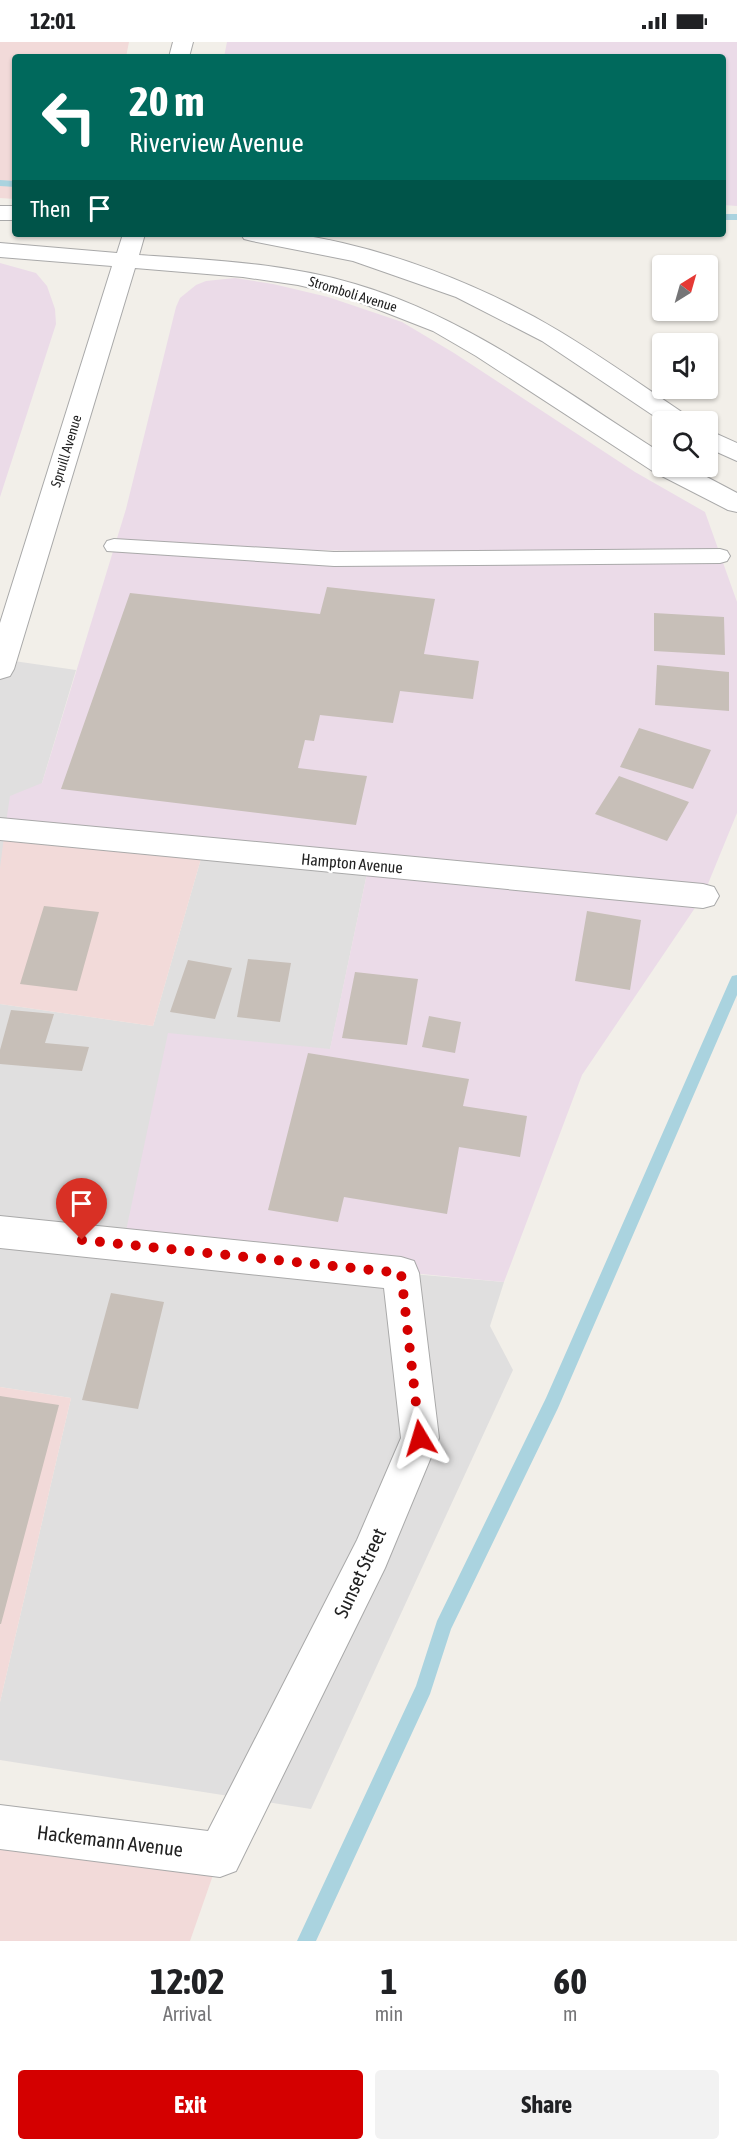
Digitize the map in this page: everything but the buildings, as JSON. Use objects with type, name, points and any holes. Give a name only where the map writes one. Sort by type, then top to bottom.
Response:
[{"type":"street","name":"Spruill Avenue","points":[[0,669],[133,237]]},
{"type":"street","points":[[274,237],[357,253],[422,274],[483,300],[532,325],[663,411]]},
{"type":"street","name":"Stromboli Avenue","points":[[0,249],[125,259],[298,278],[348,290],[395,306],[442,327],[485,351],[652,459]]},
{"type":"street","points":[[718,443],[737,453]]},
{"type":"street","name":"Stromboli Avenue","points":[[685,477],[737,504]]},
{"type":"street","name":"Hampton Avenue","points":[[0,829],[703,896]]},
{"type":"street","name":"Sunset Street","points":[[0,1232],[401,1273],[420,1438],[371,1554],[220,1855]]},
{"type":"street","name":"Hackemann Avenue","points":[[0,1827],[220,1855]]},
{"type":"lane","points":[[114,546],[334,560],[720,556]]},
{"type":"shaded area","points":[[0,42],[129,42],[127,54],[12,54],[12,199],[0,198]]},
{"type":"shaded area","points":[[227,42],[737,42],[737,206],[726,205],[726,54],[225,54]]},
{"type":"shaded area","points":[[0,263],[36,273],[47,286],[55,309],[56,324],[0,497]]},
{"type":"shaded area","points":[[235,278],[328,297],[402,322],[454,353],[635,472],[705,512],[737,602],[737,813],[703,896],[582,1075],[504,1282],[123,1245],[168,1033],[330,1049],[369,864],[5,829],[10,796],[42,783],[126,509],[176,307],[180,298],[196,285],[206,281]],"holes":[[[134,547],[683,556],[334,559]]]},
{"type":"shaded area","points":[[0,659],[76,670],[42,783],[0,868]]},
{"type":"shaded area","points":[[5,829],[204,848],[153,1026],[0,1004],[0,868]]},
{"type":"shaded area","points":[[204,848],[369,864],[330,1050],[401,1273],[504,1282],[490,1326],[513,1370],[311,1809],[0,1760],[0,1702],[71,1398],[0,1387],[0,1004],[153,1026]]},
{"type":"shaded area","points":[[0,1387],[71,1398],[0,1702]]},
{"type":"shaded area","points":[[0,1827],[220,1855],[190,1941],[0,1941]]},
{"type":"waterway","points":[[0,183],[12,184]]},
{"type":"waterway","points":[[726,217],[737,217]]},
{"type":"waterway","points":[[306,1941],[424,1688],[443,1627],[552,1403],[737,980]]},
{"type":"route","points":[[82,1240],[401,1273],[420,1438]]}]
